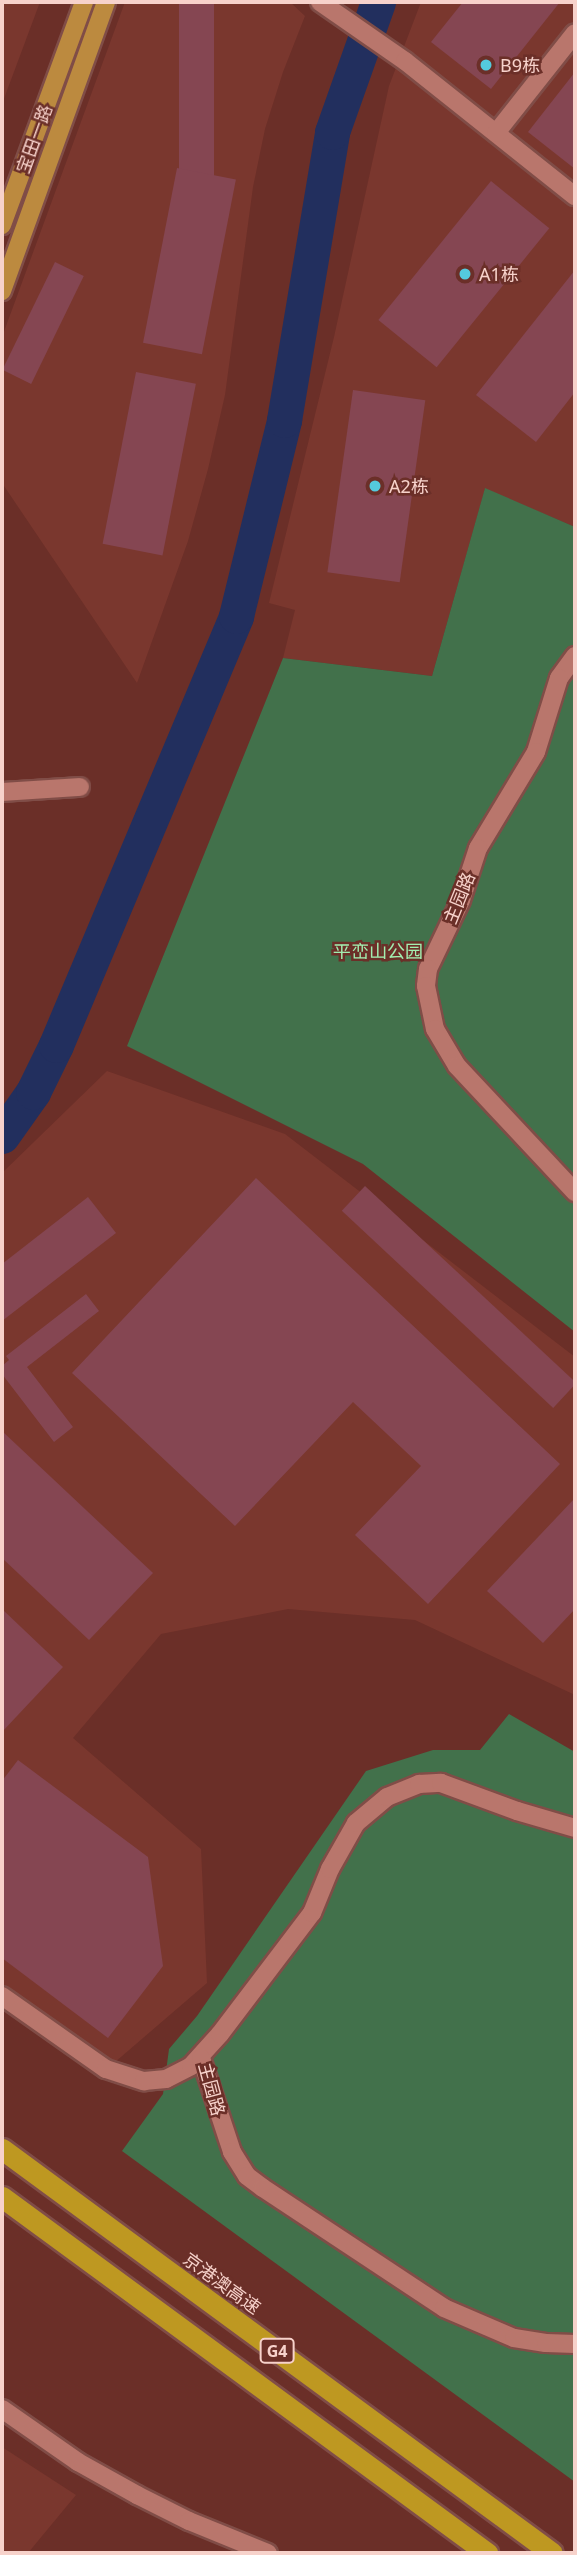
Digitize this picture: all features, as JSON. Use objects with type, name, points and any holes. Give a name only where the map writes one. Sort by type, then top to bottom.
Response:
[{"type":"highway","name":"京港澳高速","points":[[2,2149],[552,2553]]},
{"type":"highway","name":"G4","points":[[2,2197],[487,2553]]},
{"type":"main road","name":"宝田一路","points":[[2,225],[84,2]]},
{"type":"main road","name":"宝田一路","points":[[2,291],[106,2]]},
{"type":"street","points":[[326,7],[405,61],[575,196]]},
{"type":"street","points":[[496,133],[575,33]]},
{"type":"street","name":"主园路","points":[[575,656],[559,678],[536,752],[478,848],[461,900],[428,969],[426,986],[435,1029],[457,1066],[575,1192]]},
{"type":"street","points":[[2,792],[80,787]]},
{"type":"street","name":"主园路","points":[[575,1828],[517,1811],[441,1783],[419,1783],[387,1797],[356,1823],[330,1869],[312,1913],[201,2058],[232,2152],[247,2176],[263,2189],[444,2308],[514,2338],[575,2344]]},
{"type":"street","points":[[2,1996],[94,2062],[132,2079],[166,2079],[201,2058]]},
{"type":"street","points":[[2,2409],[78,2462],[137,2495],[189,2521],[268,2553]]},
{"type":"shaded area","points":[[2,2],[40,2],[2,104]]},
{"type":"shaded area","points":[[125,2],[290,2],[305,16],[265,129],[253,187],[225,395],[208,469],[188,541],[137,683],[2,483],[2,337]]},
{"type":"shaded area","points":[[421,2],[575,2],[575,527],[485,489],[432,676],[283,658],[295,610],[269,603],[334,337],[389,86]]},
{"type":"shaded area","points":[[107,1071],[285,1134],[575,1357],[575,1695],[415,1620],[288,1609],[161,1634],[73,1738],[201,1849],[207,1983],[100,2075],[2,2008],[2,1173]]},
{"type":"shaded area","points":[[2,2447],[76,2495],[28,2553],[2,2553]]},
{"type":"green space","name":"平峦山公园","points":[[485,488],[575,527],[575,1332],[363,1164],[127,1046],[283,658],[432,676]]},
{"type":"green space","points":[[509,1714],[575,1752],[575,2482],[122,2151],[163,2094],[169,2049],[197,2016],[366,1771],[433,1750],[480,1750]]},
{"type":"building","points":[[179,2],[214,2],[214,270],[179,270]]},
{"type":"building","name":"B9栋","points":[[463,2],[560,2],[491,89],[431,42]]},
{"type":"building","points":[[575,72],[575,169],[528,132]]},
{"type":"building","points":[[177,168],[236,179],[202,354],[143,343]]},
{"type":"building","name":"A1栋","points":[[491,181],[549,228],[437,367],[378,320]]},
{"type":"building","points":[[55,262],[84,276],[31,384],[2,370]]},
{"type":"building","points":[[575,270],[575,392],[536,442],[476,395]]},
{"type":"building","points":[[136,372],[196,384],[162,555],[103,544]]},
{"type":"building","name":"A2栋","points":[[353,390],[425,400],[400,582],[327,572]]},
{"type":"building","points":[[256,1178],[560,1464],[428,1604],[355,1535],[421,1466],[353,1402],[235,1526],[72,1373]]},
{"type":"building","points":[[365,1186],[575,1382],[553,1408],[342,1211]]},
{"type":"building","points":[[88,1197],[116,1233],[2,1321],[2,1264]]},
{"type":"building","points":[[86,1294],[99,1311],[27,1367],[73,1427],[54,1442],[2,1374],[2,1366],[9,1360],[6,1356]]},
{"type":"building","points":[[2,1431],[153,1573],[89,1640],[2,1558]]},
{"type":"building","points":[[575,1498],[575,1609],[543,1643],[487,1591]]},
{"type":"building","points":[[2,1609],[63,1667],[2,1732]]},
{"type":"building","points":[[18,1760],[148,1857],[163,1966],[108,2038],[2,1958],[2,1781]]},
{"type":"waterway","points":[[2,1136],[33,1092],[56,1045],[236,616],[284,420],[332,132],[378,2]]},
{"type":"place","name":"B9栋","points":[[486,65]]},
{"type":"place","name":"A1栋","points":[[465,274]]},
{"type":"place","name":"A2栋","points":[[375,486]]}]
